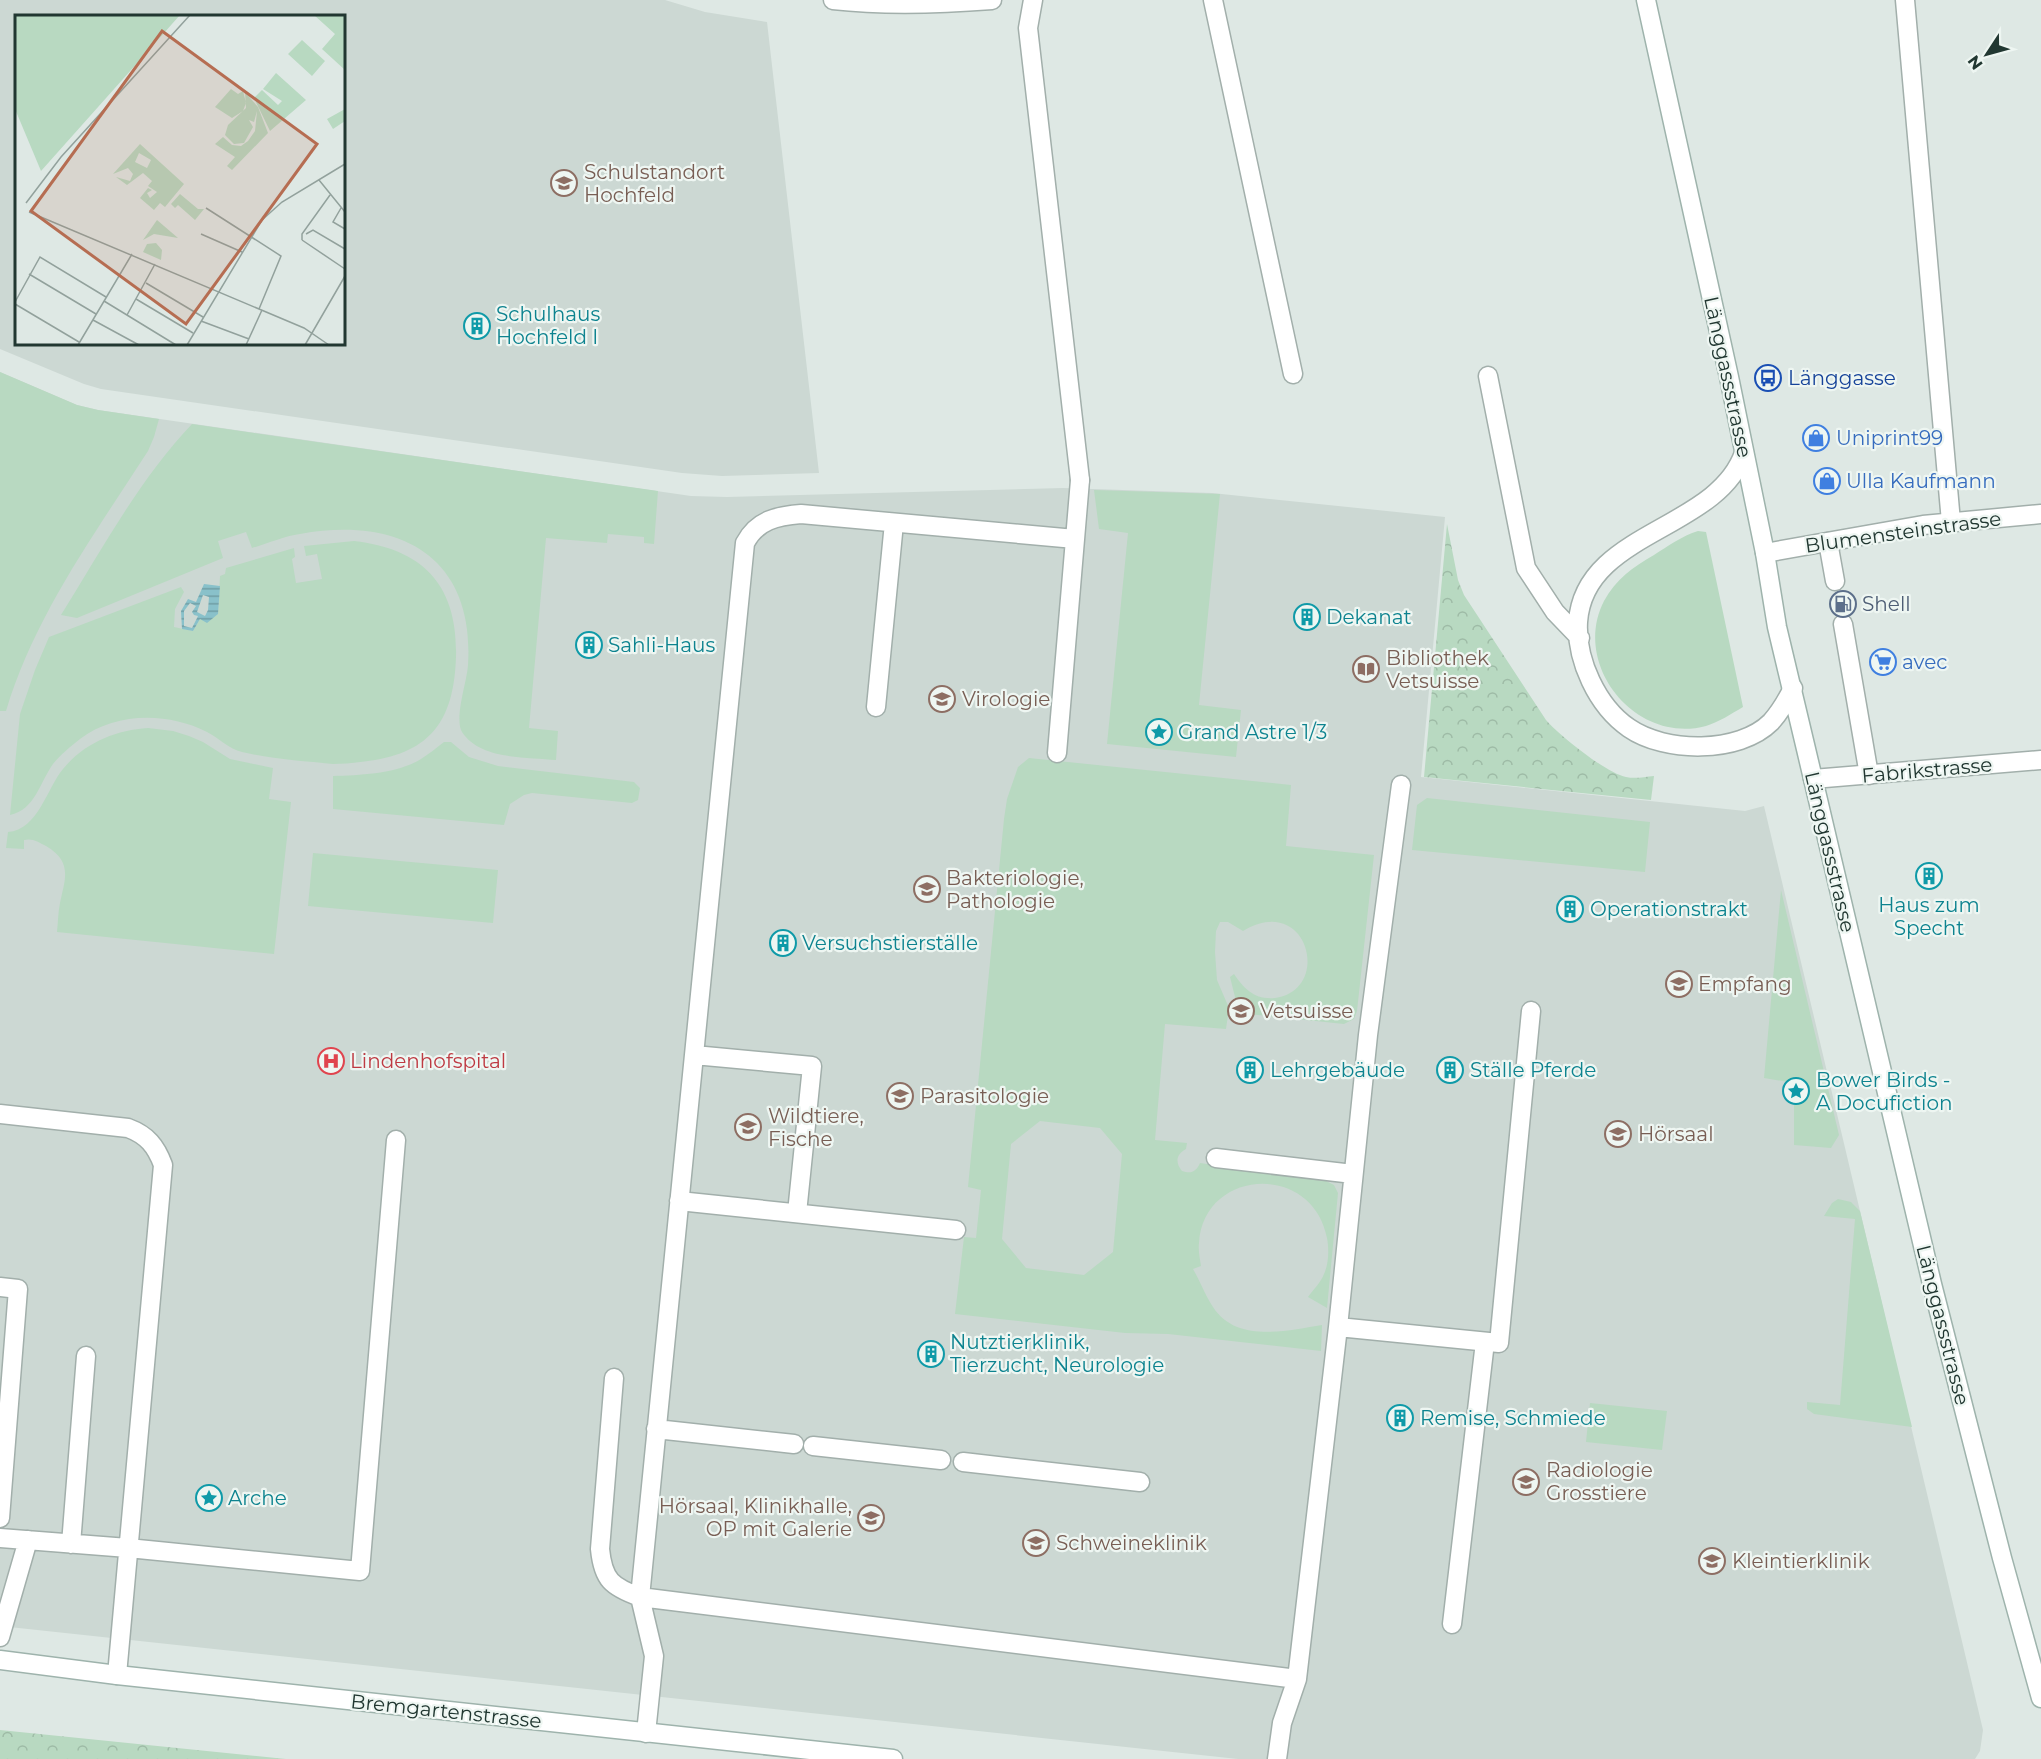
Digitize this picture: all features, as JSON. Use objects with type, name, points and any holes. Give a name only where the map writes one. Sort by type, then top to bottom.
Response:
[{"type":"main road","points":[[833,0],[866,4],[992,0]]},
{"type":"main road","points":[[1033,0],[1028,28],[1080,480],[1057,753]]},
{"type":"main road","points":[[1213,0],[1293,374]]},
{"type":"main road","name":"Länggassstrasse","points":[[1646,0],[1744,453],[1778,627],[1813,779],[1932,1284],[2002,1558],[2041,1698]]},
{"type":"main road","points":[[1905,0],[1951,522]]},
{"type":"main road","points":[[1488,376],[1526,568],[1555,612],[1580,638]]},
{"type":"main road","points":[[1744,453],[1735,473],[1714,494],[1673,522],[1632,545],[1602,569],[1590,585],[1581,603],[1578,623],[1581,655],[1596,691],[1606,706],[1631,729],[1663,741],[1690,746],[1716,747],[1753,735],[1770,723],[1784,706],[1793,688]]},
{"type":"main road","points":[[646,1733],[654,1656],[640,1598],[745,543],[753,530],[760,525],[782,516],[801,514],[1075,539]]},
{"type":"main road","name":"Blumensteinstrasse","points":[[1765,554],[1951,522],[2041,514]]},
{"type":"main road","points":[[876,707],[894,523]]},
{"type":"main road","points":[[1828,542],[1835,581]]},
{"type":"main road","points":[[1843,624],[1869,775]]},
{"type":"main road","name":"Fabrikstrasse","points":[[1813,779],[2041,760]]},
{"type":"main road","points":[[1277,1759],[1282,1723],[1297,1679],[1338,1327],[1368,1035],[1401,786]]},
{"type":"main road","points":[[1338,1327],[1499,1343],[1531,1011]]},
{"type":"main road","points":[[694,1055],[812,1066],[797,1213]]},
{"type":"main road","points":[[0,1114],[128,1128],[139,1132],[151,1141],[163,1165],[117,1675]]},
{"type":"main road","points":[[0,1538],[360,1571],[396,1140]]},
{"type":"main road","points":[[1216,1158],[1353,1174]]},
{"type":"main road","points":[[679,1201],[956,1230]]},
{"type":"main road","points":[[0,1518],[9,1288]]},
{"type":"main road","points":[[1452,1624],[1485,1342]]},
{"type":"main road","points":[[71,1544],[86,1356]]},
{"type":"main road","points":[[614,1378],[600,1549],[605,1574],[618,1589],[640,1598],[1297,1679]]},
{"type":"main road","points":[[656,1429],[794,1444]]},
{"type":"main road","points":[[813,1446],[941,1460]]},
{"type":"main road","points":[[963,1462],[1140,1482]]},
{"type":"main road","points":[[0,1637],[28,1540]]},
{"type":"main road","name":"Bremgartenstrasse","points":[[0,1660],[117,1675],[893,1759]]},
{"type":"shaded area","name":"Schulstandort Hochfeld","points":[[0,0],[665,0],[705,12],[767,22],[819,473],[722,476],[682,473],[101,389],[0,349]]},
{"type":"shaded area","name":"Vetsuisse","points":[[0,372],[77,405],[98,410],[691,496],[1063,488],[1212,493],[1445,517],[1421,777],[1745,811],[1764,806],[1983,1730],[1980,1751],[1975,1759],[1238,1759],[0,1626]]},
{"type":"green space","points":[[0,372],[77,405],[159,419],[148,451],[49,609],[18,676],[6,711],[0,711]]},
{"type":"green space","points":[[192,424],[658,491],[654,544],[644,543],[644,537],[608,534],[607,543],[546,538],[529,728],[558,731],[556,760],[492,752],[480,748],[462,732],[459,718],[468,665],[467,627],[459,596],[444,571],[424,552],[399,539],[369,532],[336,530],[294,535],[252,548],[246,532],[218,541],[223,558],[77,618],[61,615],[138,492]]},
{"type":"green space","points":[[1094,490],[1220,494],[1199,705],[1241,710],[1236,757],[1107,744],[1128,533],[1099,529]]},
{"type":"green space","points":[[1447,524],[1458,580],[1464,595],[1546,720],[1583,753],[1607,769],[1626,777],[1654,776],[1651,800],[1424,777]]},
{"type":"green space","points":[[1698,531],[1706,532],[1743,707],[1706,726],[1680,729],[1656,723],[1634,712],[1616,695],[1603,674],[1596,650],[1596,626],[1604,601],[1626,574],[1675,542]]},
{"type":"green space","points":[[354,541],[379,545],[418,562],[432,575],[443,591],[451,610],[456,657],[451,696],[437,726],[426,738],[413,748],[396,755],[375,760],[333,764],[242,752],[207,732],[176,721],[159,718],[125,720],[94,730],[80,739],[53,764],[31,801],[18,812],[10,815],[20,714],[49,637],[181,587],[184,592],[175,609],[174,627],[193,631],[200,619],[218,614],[220,576],[225,574],[226,568],[294,548],[295,557],[292,559],[296,583],[322,579],[317,554],[306,556],[304,546]]},
{"type":"green space","points":[[148,728],[173,731],[189,736],[230,759],[273,768],[269,799],[291,802],[274,954],[57,932],[65,879],[64,865],[60,858],[46,846],[33,840],[24,840],[24,849],[6,848],[8,832],[27,824],[34,816],[57,777],[71,760],[91,745],[113,735]]},
{"type":"green space","points":[[444,742],[451,742],[469,757],[498,766],[634,782],[640,788],[638,800],[632,803],[532,793],[510,804],[504,825],[333,809],[333,776],[367,774],[401,768],[421,759]]},
{"type":"green space","points":[[1029,758],[1291,785],[1286,846],[1374,855],[1357,1011],[1354,1019],[1344,1024],[1239,1013],[1230,977],[1234,974],[1246,989],[1262,997],[1275,998],[1293,991],[1304,979],[1308,963],[1305,947],[1297,933],[1284,924],[1265,922],[1243,931],[1228,922],[1220,922],[1216,931],[1215,952],[1217,980],[1229,1008],[1226,1029],[1165,1024],[1155,1140],[1187,1143],[1186,1149],[1180,1153],[1178,1159],[1178,1165],[1182,1171],[1193,1171],[1200,1163],[1326,1181],[1334,1185],[1338,1193],[1327,1308],[1308,1297],[1326,1270],[1327,1238],[1317,1213],[1301,1196],[1281,1186],[1259,1184],[1237,1189],[1219,1200],[1205,1218],[1199,1243],[1201,1266],[1193,1269],[1213,1307],[1235,1326],[1263,1332],[1322,1325],[1321,1351],[1168,1334],[1125,1333],[955,1314],[964,1237],[976,1238],[981,1190],[968,1187],[1004,819],[1007,799],[1018,767]],"holes":[[[1040,1121],[1100,1128],[1122,1154],[1113,1252],[1084,1275],[1026,1268],[1002,1239],[1011,1144]]]},
{"type":"green space","points":[[1427,798],[1650,822],[1645,872],[1412,850],[1417,805]]},
{"type":"green space","points":[[313,853],[498,870],[493,923],[308,906]]},
{"type":"green space","points":[[1781,890],[1839,1135],[1831,1148],[1794,1145],[1794,1083],[1764,1078]]},
{"type":"green space","points":[[1838,1199],[1851,1202],[1860,1211],[1912,1427],[1814,1414],[1807,1409],[1807,1402],[1840,1405],[1855,1219],[1824,1216],[1832,1203]]},
{"type":"green space","points":[[1590,1403],[1667,1411],[1662,1450],[1586,1442]]},
{"type":"green space","points":[[0,1730],[286,1759],[0,1759]]},
{"type":"water","points":[[204,584],[220,586],[218,614],[207,623],[200,619],[193,631],[182,629],[181,611],[188,599],[196,602]],"holes":[[[203,595],[209,597],[205,616],[197,612]],[[190,603],[196,606],[192,612],[198,616],[192,628],[184,626],[184,611]]]},
{"type":"place","name":"Schulstandort Hochfeld","points":[[564,183]]},
{"type":"place","name":"Schulhaus Hochfeld I","points":[[477,326]]},
{"type":"place","name":"Länggasse","points":[[1768,378]]},
{"type":"place","name":"Uniprint99","points":[[1816,438]]},
{"type":"place","name":"Ulla Kaufmann","points":[[1827,481]]},
{"type":"place","name":"Shell","points":[[1843,604]]},
{"type":"place","name":"Dekanat","points":[[1307,617]]},
{"type":"place","name":"Sahli-Haus","points":[[589,645]]},
{"type":"place","name":"avec","points":[[1883,662]]},
{"type":"place","name":"Bibliothek Vetsuisse","points":[[1366,669]]},
{"type":"place","name":"Virologie","points":[[942,699]]},
{"type":"place","name":"Grand Astre 1/3","points":[[1159,732]]},
{"type":"place","name":"Haus zum Specht","points":[[1929,876]]},
{"type":"place","name":"Bakteriologie, Pathologie","points":[[927,889]]},
{"type":"place","name":"Operationstrakt","points":[[1570,909]]},
{"type":"place","name":"Versuchstierställe","points":[[783,943]]},
{"type":"place","name":"Empfang","points":[[1679,984]]},
{"type":"place","name":"Vetsuisse","points":[[1241,1011]]},
{"type":"place","name":"Lindenhofspital","points":[[331,1061]]},
{"type":"place","name":"Lehrgebäude","points":[[1250,1070]]},
{"type":"place","name":"Ställe Pferde","points":[[1450,1070]]},
{"type":"place","name":"Bower Birds - A Docufiction","points":[[1796,1091]]},
{"type":"place","name":"Parasitologie","points":[[900,1096]]},
{"type":"place","name":"Wildtiere, Fische","points":[[748,1127]]},
{"type":"place","name":"Hörsaal","points":[[1618,1134]]},
{"type":"place","name":"Nutztierklinik, Tierzucht, Neurologie","points":[[931,1354]]},
{"type":"place","name":"Remise, Schmiede","points":[[1400,1418]]},
{"type":"place","name":"Radiologie Grosstiere","points":[[1526,1482]]},
{"type":"place","name":"Arche","points":[[209,1498]]},
{"type":"place","name":"Hörsaal, Klinikhalle, OP mit Galerie","points":[[871,1518]]},
{"type":"place","name":"Schweineklinik","points":[[1036,1543]]},
{"type":"place","name":"Kleintierklinik","points":[[1712,1561]]}]
